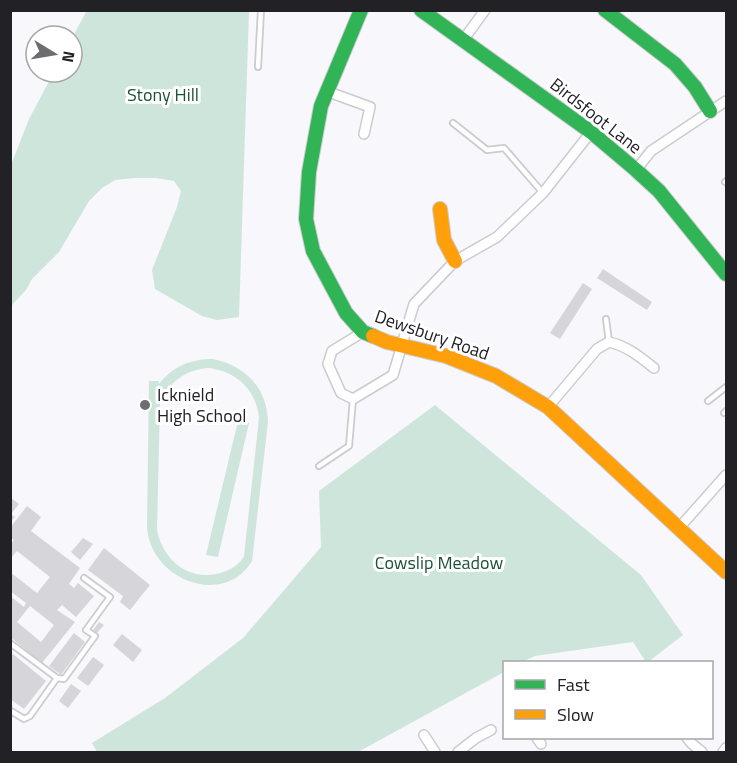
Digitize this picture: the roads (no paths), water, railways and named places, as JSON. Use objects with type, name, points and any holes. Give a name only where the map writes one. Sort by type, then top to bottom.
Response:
[{"type":"street","name":"Dewsbury Road","points":[[361,10],[326,91],[309,172],[306,219],[313,251],[346,312],[363,332],[387,342],[446,356],[496,376],[548,407],[726,572]]},
{"type":"street","name":"Birdsfoot Lane","points":[[421,10],[591,132],[636,170],[659,190],[726,272]]},
{"type":"street","points":[[464,39],[485,10]]},
{"type":"street","points":[[607,11],[675,64],[695,87],[710,111]]},
{"type":"street","points":[[326,91],[370,107],[364,134]]},
{"type":"street","points":[[636,170],[651,151],[726,101]]},
{"type":"street","points":[[363,332],[333,351],[328,364],[341,393],[353,399],[393,375],[414,304],[455,261],[497,237],[543,193],[591,132]]},
{"type":"street","points":[[440,209],[444,240],[455,261]]},
{"type":"street","points":[[548,407],[597,349],[609,342],[636,353],[654,369]]},
{"type":"street","points":[[680,528],[726,475]]},
{"type":"street","points":[[458,753],[476,738],[491,730]]},
{"type":"street","points":[[424,735],[435,753]]},
{"type":"street","points":[[688,739],[702,753]]},
{"type":"street","points":[[723,753],[726,748]]},
{"type":"lane","points":[[258,67],[261,10]]},
{"type":"lane","points":[[453,123],[487,150],[504,147],[543,193]]},
{"type":"lane","points":[[606,319],[609,342]]},
{"type":"lane","points":[[708,401],[726,387]]},
{"type":"lane","points":[[319,466],[349,446],[353,399]]},
{"type":"lane","points":[[10,643],[57,678],[64,679],[95,636],[86,630],[110,597],[84,578]]},
{"type":"lane","points":[[11,711],[24,719],[30,716],[57,678]]},
{"type":"place","name":"Icknield High School","points":[[145,405]]},
{"type":"park label","name":"Stony Hill","points":[[163,95]]},
{"type":"park label","name":"Cowslip Meadow","points":[[439,563]]}]
